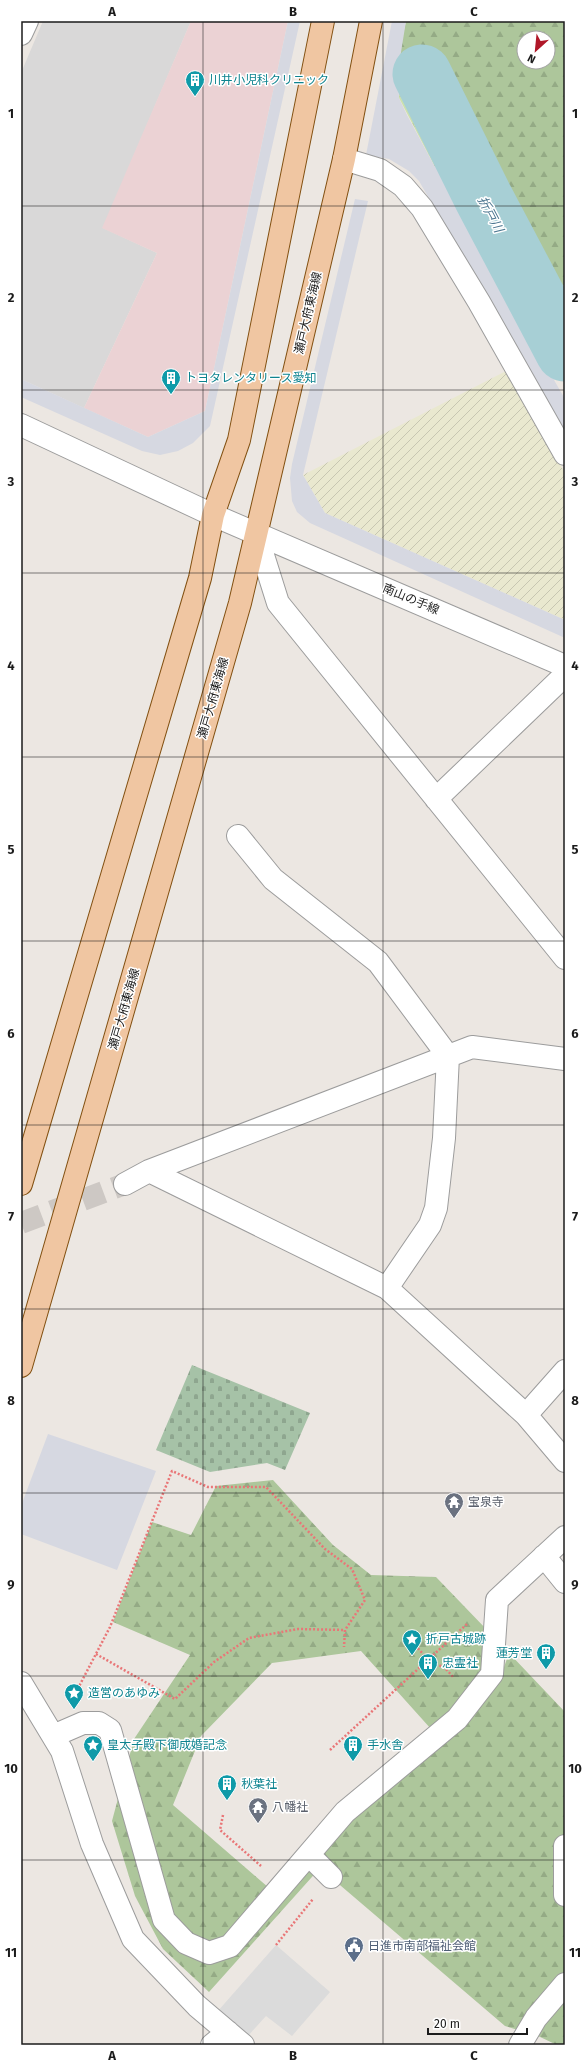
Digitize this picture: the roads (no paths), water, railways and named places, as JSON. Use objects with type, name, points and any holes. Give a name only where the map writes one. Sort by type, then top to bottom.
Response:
[{"type":"main road","points":[[21,1184],[200,578],[213,515],[239,440],[323,21]]},
{"type":"main road","name":"瀬戸大府東海線","points":[[21,1366],[240,603],[344,159],[371,21]]},
{"type":"street","points":[[21,34],[27,21]]},
{"type":"street","points":[[344,159],[380,170],[403,186],[422,208],[479,302],[565,454]]},
{"type":"street","name":"南山の手線","points":[[21,425],[213,515],[565,666]]},
{"type":"street","points":[[256,533],[278,603],[565,958]]},
{"type":"street","points":[[436,799],[565,675]]},
{"type":"street","points":[[238,836],[273,880],[378,962],[448,1056],[444,1138],[436,1208],[430,1225],[387,1288]]},
{"type":"street","points":[[125,1184],[149,1172],[472,1047],[565,1059]]},
{"type":"street","points":[[149,1172],[387,1288],[526,1415],[565,1462]]},
{"type":"street","points":[[526,1415],[565,1371]]},
{"type":"street","points":[[53,1736],[83,1723],[99,1723],[110,1730],[164,1920],[186,1943],[209,1953],[230,1946],[345,1812],[457,1719],[492,1674],[497,1600],[565,1537]]},
{"type":"street","points":[[544,1556],[565,1582]]},
{"type":"street","points":[[21,1683],[62,1751],[92,1844],[133,1939],[228,2041]]},
{"type":"street","points":[[565,1846],[565,1895]]},
{"type":"street","points":[[309,1855],[330,1877]]},
{"type":"street","points":[[520,2045],[536,2018],[565,1984]]},
{"type":"waterway","name":"折戸川","points":[[422,74],[483,197],[565,352]]},
{"type":"tunnel","points":[[21,1223],[125,1184]]},
{"type":"place","name":"川井小児科クリニック","points":[[195,97]]},
{"type":"place","name":"トヨタレンタリース愛知","points":[[171,395]]},
{"type":"place","name":"宝泉寺","points":[[454,1519]]},
{"type":"place","name":"折戸古城跡","points":[[412,1656]]},
{"type":"place","name":"蓮芳堂","points":[[546,1670]]},
{"type":"place","name":"忠霊社","points":[[428,1680]]},
{"type":"place","name":"造営のあゆみ","points":[[74,1710]]},
{"type":"place","name":"皇太子殿下御成婚記念","points":[[93,1762]]},
{"type":"place","name":"手水舎","points":[[353,1762]]},
{"type":"place","name":"秋葉社","points":[[227,1801]]},
{"type":"place","name":"八幡社","points":[[258,1824]]},
{"type":"place","name":"日進市南部福祉会館","points":[[354,1963]]}]
